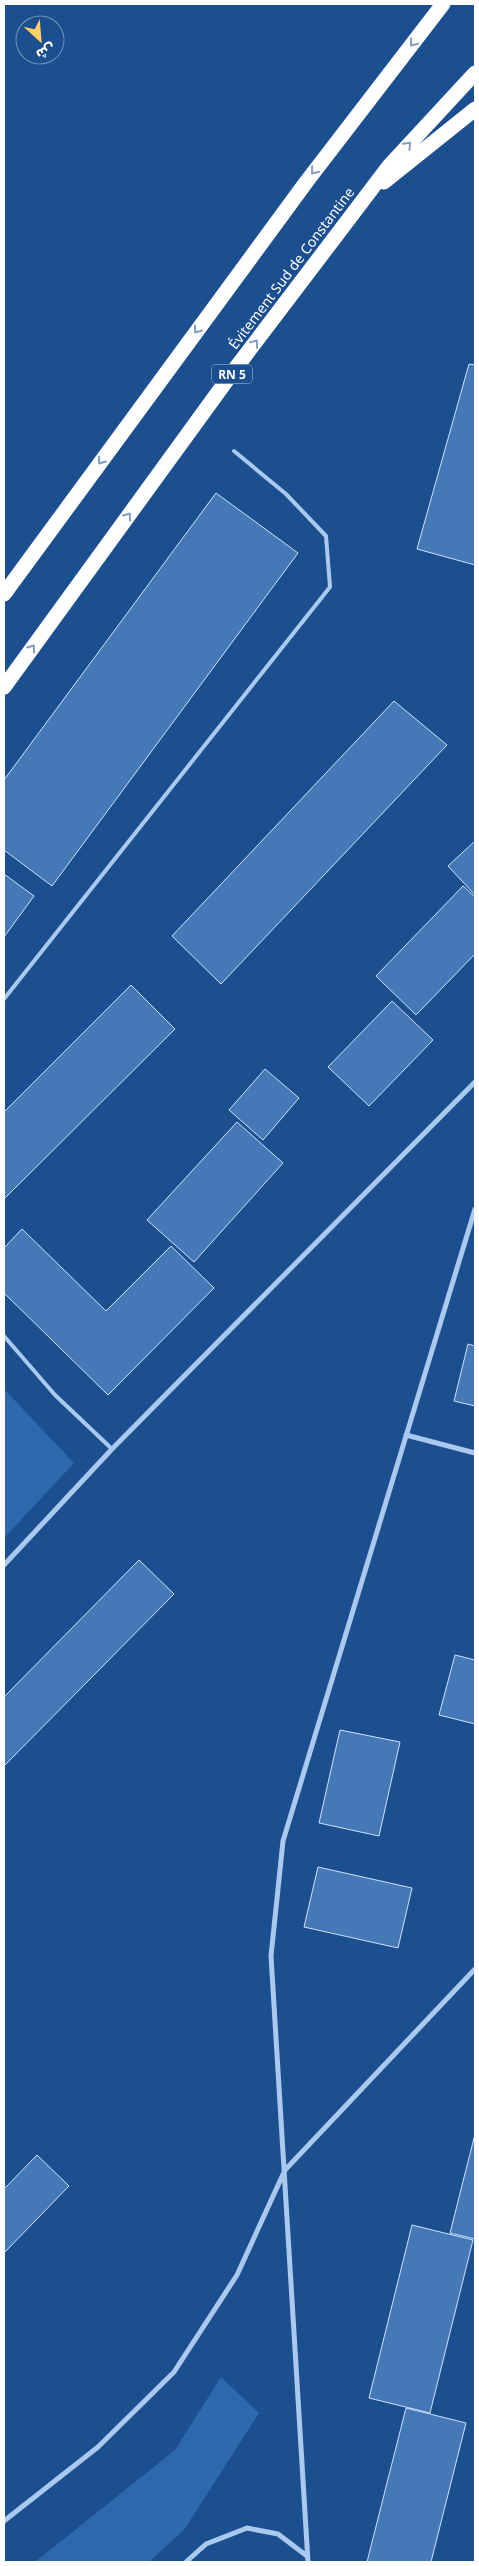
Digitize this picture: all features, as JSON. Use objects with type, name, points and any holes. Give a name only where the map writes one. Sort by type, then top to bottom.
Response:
[{"type":"highway","points":[[4,594],[307,181],[443,4]]},
{"type":"highway","name":"Évitement Sud de Constantine","points":[[4,687],[230,377],[364,199],[390,166],[475,73]]},
{"type":"highway","points":[[364,199],[475,109]]},
{"type":"street","points":[[4,1565],[112,1449],[475,1082]]},
{"type":"street","points":[[307,2559],[271,1956],[284,1840],[475,1209]]},
{"type":"street","points":[[406,1435],[475,1453]]},
{"type":"street","points":[[4,2521],[98,2447],[174,2372],[237,2275],[285,2170],[475,1969]]},
{"type":"street","points":[[186,2562],[206,2544],[247,2528],[278,2534],[307,2559]]},
{"type":"lane","points":[[4,999],[330,587],[326,536],[286,494],[234,451]]},
{"type":"lane","points":[[4,1336],[55,1395],[112,1449]]},
{"type":"shaded area","points":[[4,1389],[74,1463],[4,1538]]},
{"type":"shaded area","points":[[221,2377],[259,2413],[184,2530],[149,2562],[35,2562],[175,2450]]},
{"type":"building","points":[[469,364],[475,365],[475,565],[417,549]]},
{"type":"building","points":[[216,493],[298,553],[52,886],[4,850],[4,780]]},
{"type":"building","points":[[394,701],[447,745],[221,984],[172,936]]},
{"type":"building","points":[[475,841],[475,895],[448,866]]},
{"type":"building","points":[[4,874],[34,896],[4,937]]},
{"type":"building","points":[[463,886],[475,897],[475,954],[416,1015],[376,976]]},
{"type":"building","points":[[131,985],[175,1029],[4,1199],[4,1112]]},
{"type":"building","points":[[392,1001],[433,1040],[369,1106],[328,1067]]},
{"type":"building","points":[[265,1069],[299,1098],[263,1140],[229,1110]]},
{"type":"building","points":[[237,1122],[283,1163],[194,1262],[147,1220]]},
{"type":"building","points":[[22,1229],[106,1311],[171,1246],[214,1288],[108,1395],[4,1293],[4,1248]]},
{"type":"building","points":[[468,1344],[475,1346],[475,1406],[454,1401]]},
{"type":"building","points":[[139,1560],[174,1594],[4,1766],[4,1697]]},
{"type":"building","points":[[455,1655],[475,1660],[475,1724],[439,1715]]},
{"type":"building","points":[[340,1730],[400,1742],[379,1836],[319,1823]]},
{"type":"building","points":[[318,1867],[412,1888],[398,1948],[304,1927]]},
{"type":"building","points":[[475,2134],[475,2239],[450,2233]]},
{"type":"building","points":[[37,2155],[69,2186],[4,2253],[4,2189]]},
{"type":"building","points":[[412,2225],[473,2240],[430,2413],[369,2398]]},
{"type":"building","points":[[406,2408],[466,2423],[431,2562],[367,2562]]}]
